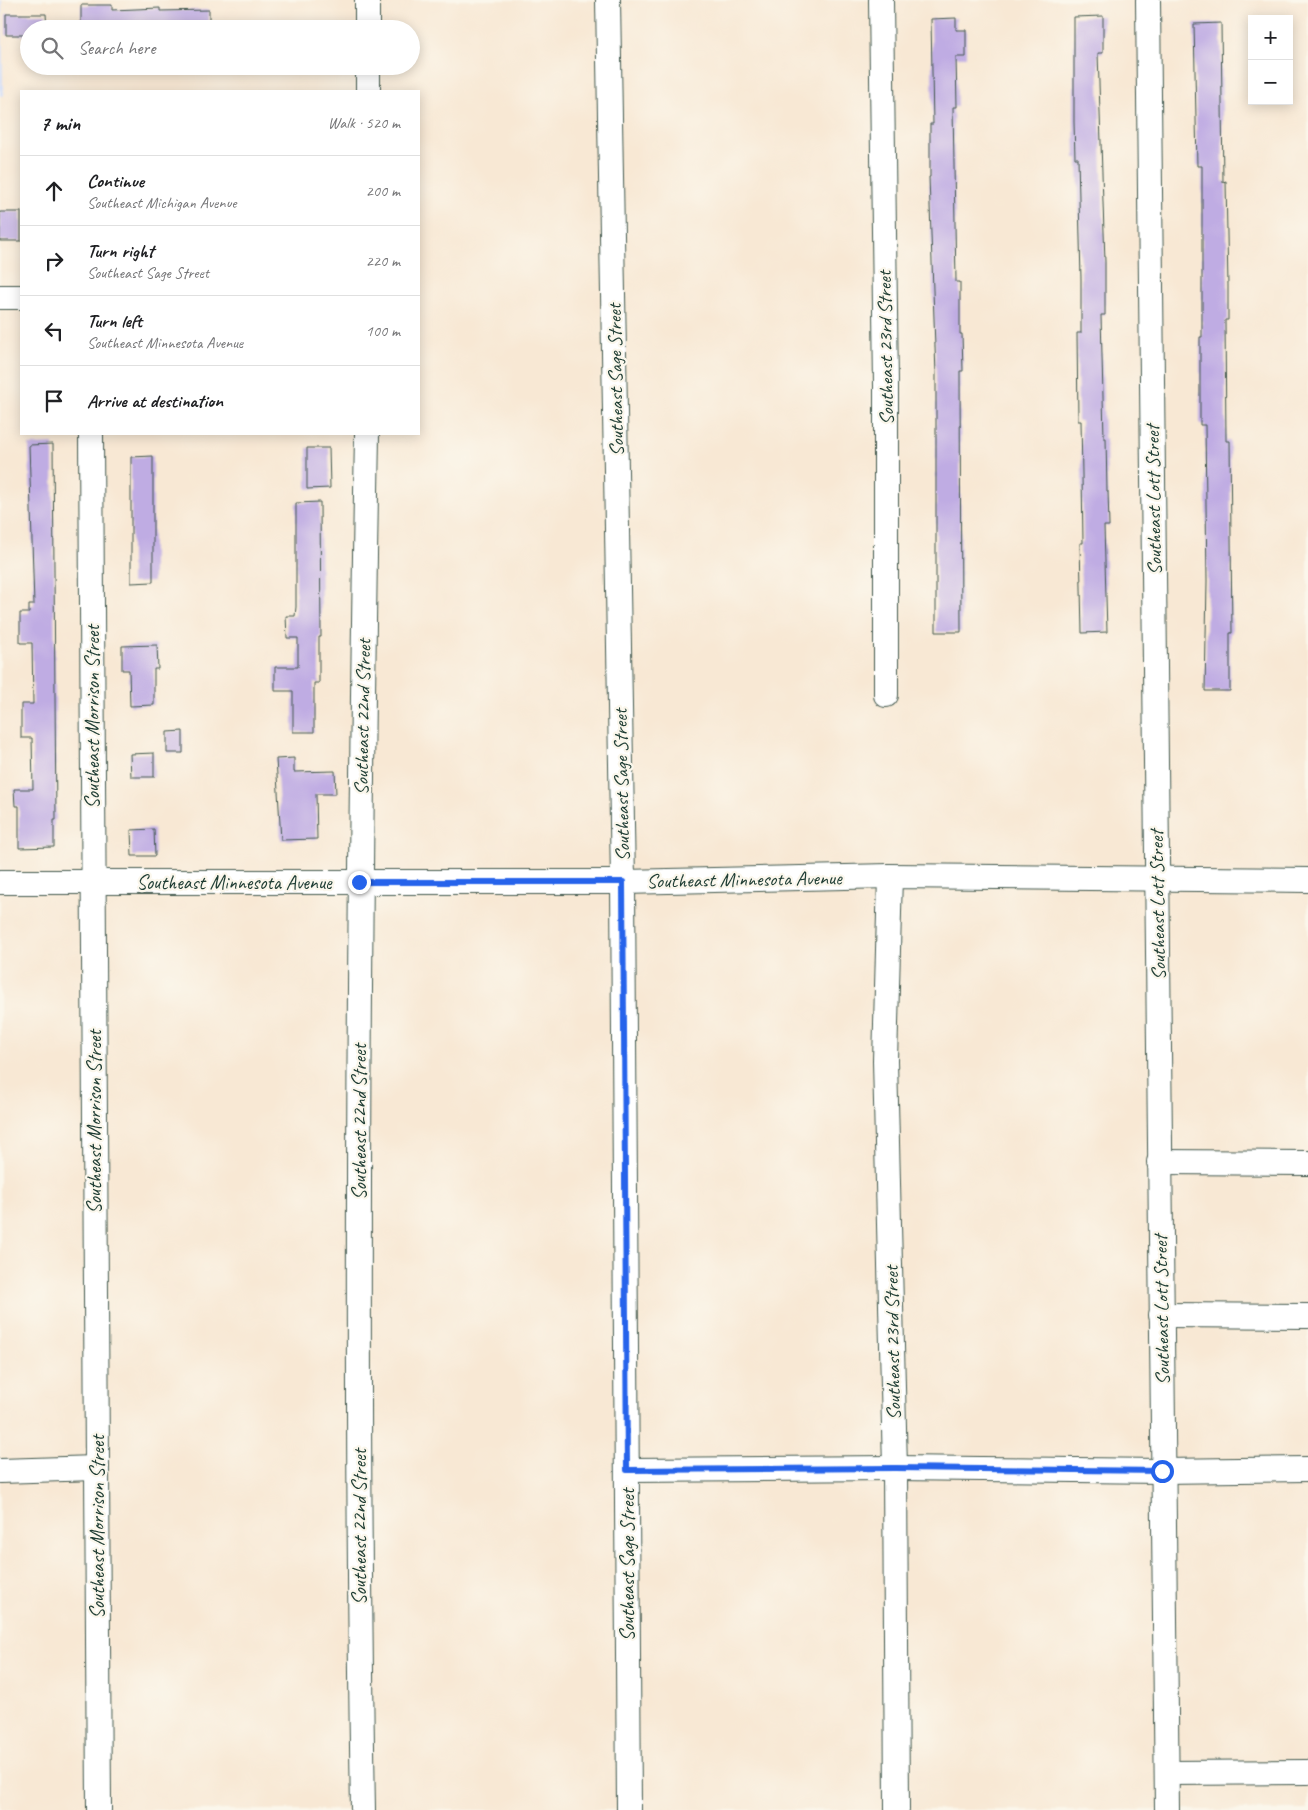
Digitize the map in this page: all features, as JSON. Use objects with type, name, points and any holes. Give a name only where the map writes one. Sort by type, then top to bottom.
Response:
[{"type":"street","points":[[367,0],[367,20]]},
{"type":"street","name":"Southeast Sage Street","points":[[608,0],[623,882],[628,1810]]},
{"type":"street","name":"Southeast 23rd Street","points":[[881,0],[886,386],[886,695]]},
{"type":"street","name":"Southeast Lott Street","points":[[1148,0],[1167,1810]]},
{"type":"street","points":[[368,75],[368,90]]},
{"type":"street","points":[[0,297],[20,297]]},
{"type":"street","name":"Southeast Morrison Street","points":[[91,435],[92,881],[99,1810]]},
{"type":"street","name":"Southeast 22nd Street","points":[[363,1810],[359,1561],[359,882],[367,435]]},
{"type":"street","name":"Southeast Minnesota Avenue","points":[[0,882],[623,882],[890,876],[1308,880]]},
{"type":"street","name":"Southeast 23rd Street","points":[[890,876],[885,1061],[895,1468],[897,1810]]},
{"type":"street","points":[[1159,1162],[1308,1163]]},
{"type":"street","points":[[1161,1315],[1308,1316]]},
{"type":"street","points":[[0,1471],[96,1468]]},
{"type":"street","points":[[627,1470],[895,1468],[1162,1471],[1308,1469]]},
{"type":"street","points":[[1167,1773],[1308,1772]]},
{"type":"shaded area","points":[[0,0],[2,0],[3,96],[0,96]]},
{"type":"building","points":[[81,5],[112,5],[112,10],[160,8],[160,11],[209,10],[209,20],[81,20]]},
{"type":"building","points":[[6,14],[46,14],[46,20],[20,20],[20,35],[6,35]]},
{"type":"building","points":[[1103,16],[1103,53],[1098,53],[1105,262],[1105,315],[1101,315],[1104,438],[1106,438],[1109,526],[1104,526],[1107,632],[1082,633],[1080,543],[1083,543],[1082,474],[1081,421],[1078,421],[1077,333],[1081,333],[1081,279],[1078,158],[1075,158],[1074,122],[1074,17]]},
{"type":"building","points":[[956,18],[956,30],[966,30],[966,57],[956,57],[957,107],[953,107],[956,282],[960,282],[960,334],[962,334],[963,371],[960,371],[961,632],[936,632],[936,375],[929,177],[930,124],[933,124],[931,19]]},
{"type":"building","points":[[1221,23],[1223,182],[1226,181],[1228,286],[1228,320],[1225,320],[1226,441],[1230,441],[1232,633],[1230,633],[1230,691],[1205,691],[1207,581],[1205,425],[1200,425],[1202,166],[1197,166],[1194,24]]},
{"type":"building","points":[[0,212],[20,212],[20,241],[0,241]]},
{"type":"building","points":[[53,444],[56,820],[54,820],[54,847],[19,848],[19,806],[15,806],[14,789],[33,789],[32,738],[21,738],[21,704],[33,704],[32,643],[20,643],[20,613],[29,613],[29,605],[34,605],[29,445]]},
{"type":"building","points":[[307,448],[329,448],[330,488],[307,489]]},
{"type":"building","points":[[153,456],[153,582],[131,583],[131,457]]},
{"type":"building","points":[[320,502],[321,637],[319,637],[319,683],[314,683],[314,732],[293,732],[293,691],[275,691],[275,667],[298,667],[298,638],[287,638],[286,616],[295,616],[296,607],[296,503]]},
{"type":"building","points":[[157,645],[158,669],[154,669],[154,705],[130,706],[129,670],[122,670],[122,646]]},
{"type":"building","points":[[183,731],[183,753],[167,753],[167,732]]},
{"type":"building","points":[[154,753],[154,777],[131,777],[130,754]]},
{"type":"building","points":[[294,758],[294,772],[335,771],[336,794],[316,794],[317,839],[281,840],[276,759]]},
{"type":"building","points":[[154,829],[155,856],[132,856],[131,830]]},
{"type":"route","points":[[359,882],[623,882],[627,1470],[895,1468],[1162,1471]]}]
